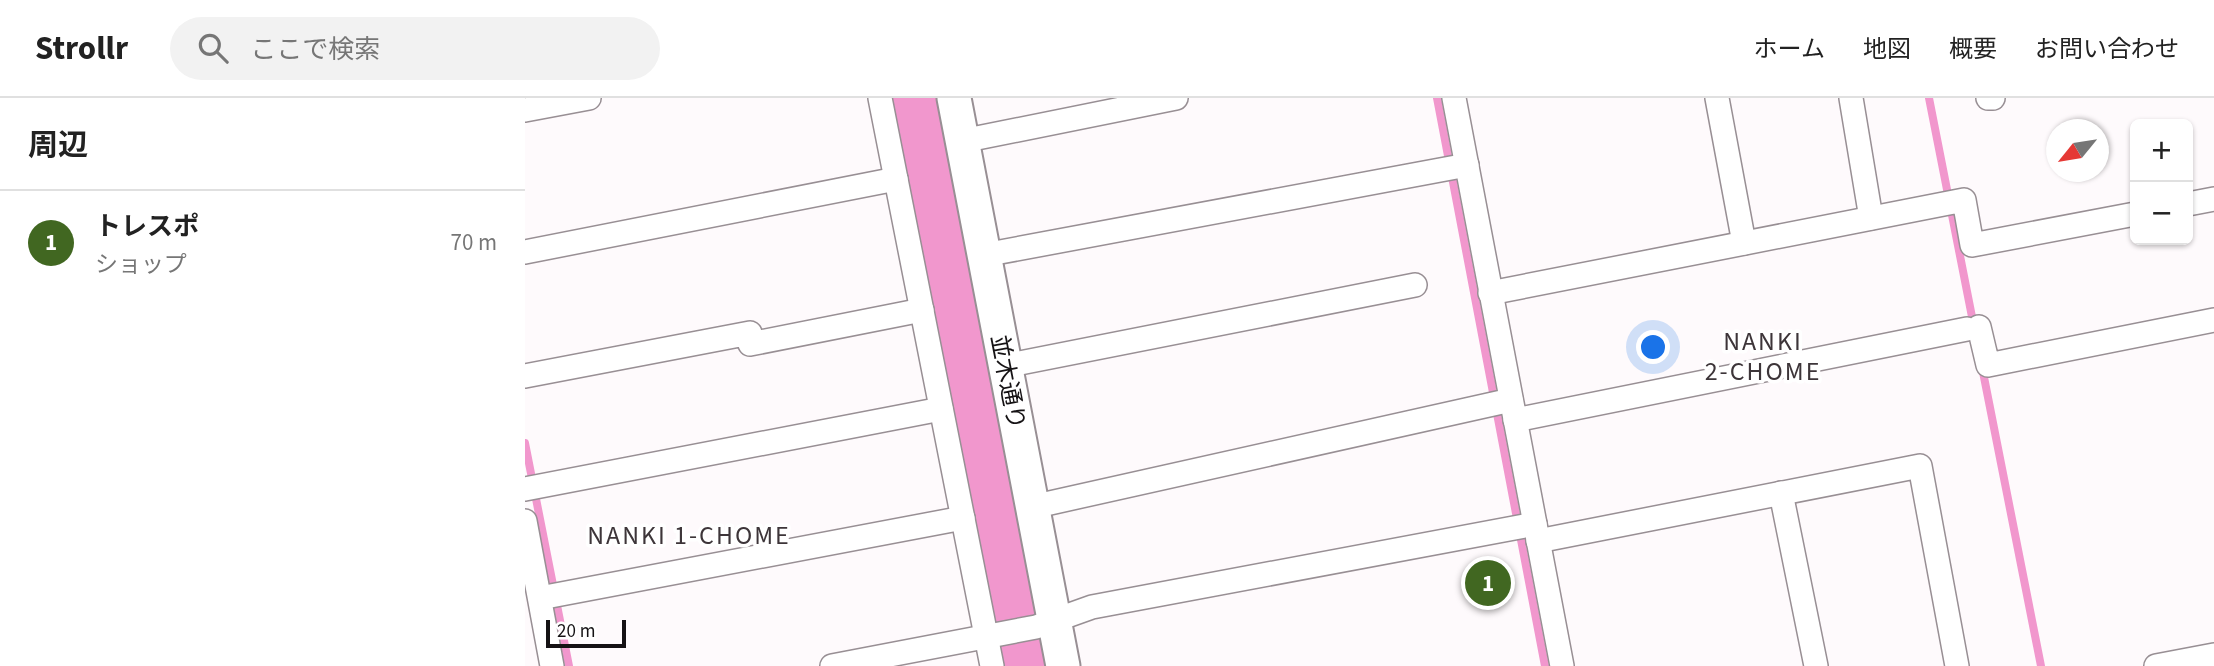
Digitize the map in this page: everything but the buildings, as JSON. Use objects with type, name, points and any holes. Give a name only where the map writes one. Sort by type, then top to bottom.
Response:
[{"type":"street","points":[[525,110],[589,98]]},
{"type":"street","points":[[880,98],[963,518],[991,636],[992,666]]},
{"type":"street","name":"並木通り","points":[[954,98],[1032,507],[1045,624],[1063,666]]},
{"type":"street","points":[[962,141],[1176,98]]},
{"type":"street","points":[[1454,98],[1456,167],[1490,293],[1504,406],[1527,530],[1562,666]]},
{"type":"street","points":[[1717,98],[1744,243]]},
{"type":"street","points":[[1851,98],[1871,218]]},
{"type":"street","points":[[983,255],[1456,167]]},
{"type":"street","points":[[525,251],[896,179]]},
{"type":"street","points":[[2193,203],[2214,199]]},
{"type":"street","points":[[1490,293],[1964,200],[1972,245],[2130,215]]},
{"type":"street","points":[[1005,366],[1415,285]]},
{"type":"street","points":[[525,376],[750,333],[750,344],[922,310]]},
{"type":"street","points":[[1032,507],[1504,406],[1973,328],[1988,365],[2214,320]]},
{"type":"street","points":[[531,488],[941,410]]},
{"type":"street","points":[[832,666],[1045,624],[1092,607],[1527,530],[1781,493],[1920,466],[1957,666]]},
{"type":"street","points":[[1781,493],[1816,666]]},
{"type":"street","points":[[550,596],[963,518]]},
{"type":"street","points":[[525,521],[528,553],[550,596],[552,666]]},
{"type":"street","points":[[2156,666],[2214,655]]},
{"type":"waterway","points":[[913,98],[1022,666]]},
{"type":"waterway","points":[[1437,98],[1545,666]]},
{"type":"waterway","points":[[1929,98],[1974,327]]},
{"type":"waterway","points":[[1982,367],[2041,666]]},
{"type":"waterway","points":[[525,443],[569,666]]},
{"type":"place","name":"トレスポ","points":[[1488,583]]},
{"type":"district","name":"NANKI 2-CHOME","points":[[1763,356]]},
{"type":"district","name":"NANKI 1-CHOME","points":[[689,535]]}]
